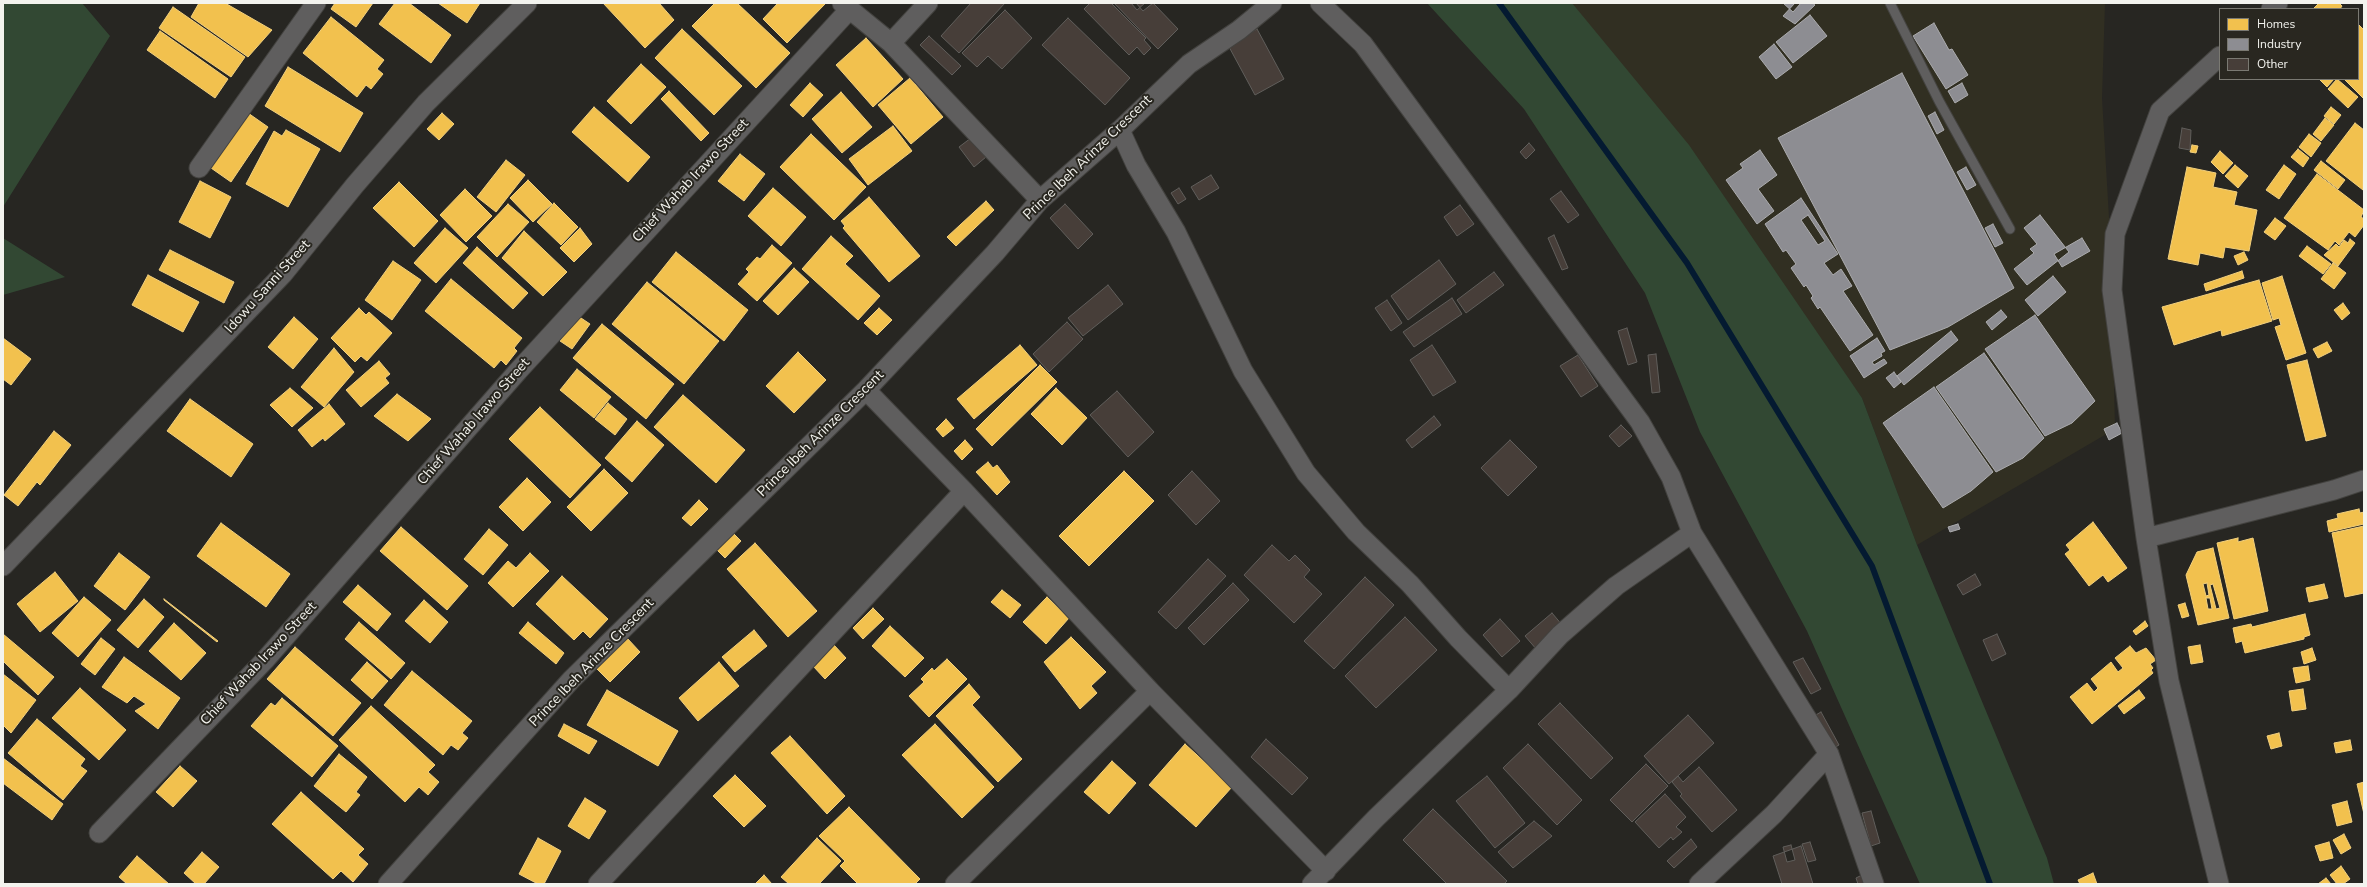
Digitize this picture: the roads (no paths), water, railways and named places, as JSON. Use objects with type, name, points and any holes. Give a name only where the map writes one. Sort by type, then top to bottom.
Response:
[{"type":"street","points":[[199,168],[316,3]]},
{"type":"street","name":"Idowu Sanni Street","points":[[5,560],[283,274],[355,185],[426,103],[527,3]]},
{"type":"street","points":[[891,43],[928,3]]},
{"type":"street","name":"Prince Ibeh Arinze Crescent","points":[[388,884],[571,680],[866,390],[995,253],[1040,200],[1120,130],[1189,64],[1239,30],[1272,3]]},
{"type":"street","points":[[1320,3],[1363,44],[1640,422],[1671,477],[1692,534],[1829,754],[1874,884]]},
{"type":"street","points":[[845,7],[891,43],[1040,200]]},
{"type":"street","name":"Chief Wahab Irawo Street","points":[[99,833],[265,660],[518,371],[845,7]]},
{"type":"street","points":[[2219,57],[2160,111],[2115,234],[2112,290],[2146,538],[2169,681],[2219,884]]},
{"type":"street","points":[[1120,130],[1136,165],[1176,232],[1243,371],[1306,473],[1356,532],[1410,584],[1458,638],[1509,690]]},
{"type":"street","points":[[866,390],[964,491],[1150,691],[1326,871]]},
{"type":"street","points":[[2146,538],[2334,490],[2364,480]]},
{"type":"street","points":[[598,884],[964,491]]},
{"type":"street","points":[[1312,884],[1376,818],[1509,690],[1560,635],[1616,586],[1692,534]]},
{"type":"street","points":[[954,884],[1150,691]]},
{"type":"street","points":[[1699,884],[1774,814],[1829,754]]},
{"type":"lane","points":[[1890,3],[1939,101],[2010,229]]},
{"type":"waterway","points":[[1499,3],[1687,263],[1872,566],[1990,884]]}]
